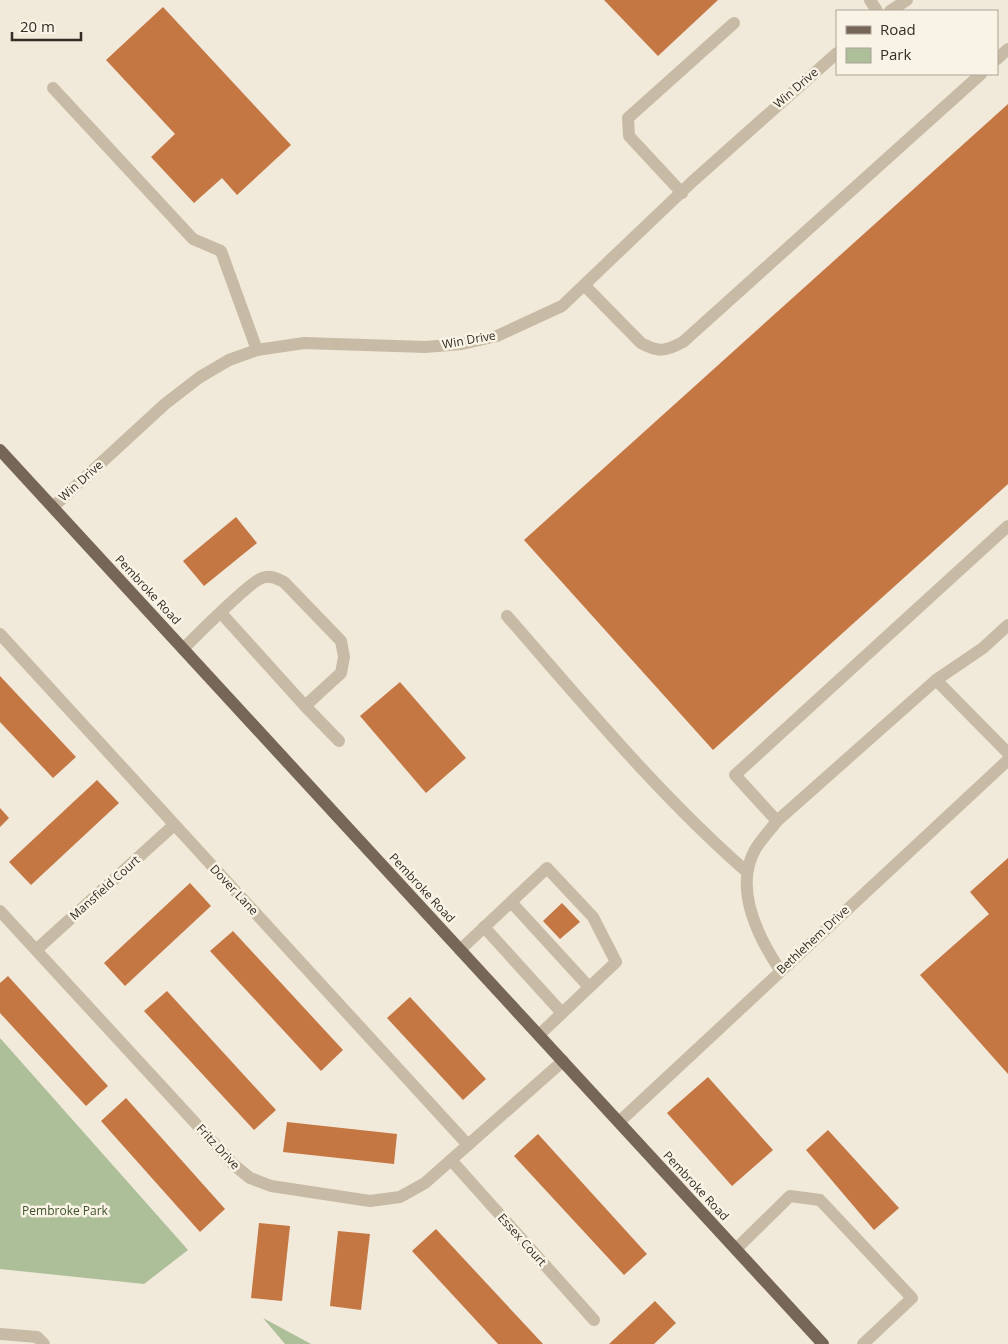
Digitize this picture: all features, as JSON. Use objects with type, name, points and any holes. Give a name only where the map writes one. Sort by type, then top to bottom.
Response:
[{"type":"main road","name":"Pembroke Road","points":[[0,450],[823,1344]]},
{"type":"street","points":[[892,10],[907,0]]},
{"type":"street","points":[[682,193],[629,136],[628,118],[734,23]]},
{"type":"street","points":[[998,58],[1008,49]]},
{"type":"street","name":"Win Drive","points":[[53,507],[165,404],[200,377],[230,360],[257,350],[304,343],[425,346],[462,344],[497,336],[562,306],[790,93],[836,54]]},
{"type":"street","points":[[585,286],[641,343],[653,349],[669,350],[683,342],[980,75]]},
{"type":"street","points":[[53,88],[193,239],[221,251],[257,350]]},
{"type":"street","points":[[777,821],[735,775],[1008,526]]},
{"type":"street","points":[[183,649],[260,578],[272,577],[284,582],[340,641],[344,657],[341,673],[305,706]]},
{"type":"street","points":[[221,614],[339,742]]},
{"type":"street","points":[[507,616],[699,828],[747,872]]},
{"type":"street","points":[[780,970],[768,952],[752,916],[747,872],[756,849],[777,821],[936,680],[983,648],[1008,625]]},
{"type":"street","name":"Dover Lane","points":[[0,634],[468,1145]]},
{"type":"street","points":[[936,680],[1008,753]]},
{"type":"street","name":"Bethlehem Drive","points":[[619,1122],[780,970],[1008,760]]},
{"type":"street","name":"Mansfield Court","points":[[36,950],[174,825]]},
{"type":"street","points":[[460,950],[547,868],[593,917],[616,962],[539,1035]]},
{"type":"street","points":[[511,902],[589,987]]},
{"type":"street","name":"Fritz Drive","points":[[0,911],[234,1165],[250,1178],[279,1188],[370,1201],[387,1200],[413,1191],[563,1061]]},
{"type":"street","points":[[484,927],[562,1013]]},
{"type":"street","name":"Essex Court","points":[[450,1160],[594,1320]]},
{"type":"street","points":[[736,1249],[790,1196],[820,1200],[912,1298],[863,1344]]},
{"type":"street","points":[[0,1334],[37,1338],[44,1344]]},
{"type":"green space","name":"Pembroke Park","points":[[0,1038],[188,1250],[144,1284],[0,1269]]},
{"type":"green space","points":[[263,1318],[311,1344],[285,1344]]},
{"type":"building","points":[[604,0],[718,0],[658,56]]},
{"type":"building","points":[[163,7],[291,145],[237,195],[222,178],[194,203],[151,157],[175,134],[106,60]]},
{"type":"building","points":[[1008,104],[1008,484],[713,750],[524,540]]},
{"type":"building","points":[[236,517],[257,543],[204,586],[183,561]]},
{"type":"building","points":[[0,676],[76,757],[53,778],[0,722]]},
{"type":"building","points":[[400,682],[466,758],[426,793],[360,716]]},
{"type":"building","points":[[97,780],[119,803],[31,885],[9,862]]},
{"type":"building","points":[[0,808],[9,818],[0,827]]},
{"type":"building","points":[[1008,858],[1008,1074],[920,975],[989,914],[970,892]]},
{"type":"building","points":[[190,883],[211,906],[125,986],[104,963]]},
{"type":"building","points":[[562,903],[580,922],[560,939],[543,921]]},
{"type":"building","points":[[233,931],[343,1050],[321,1071],[210,951]]},
{"type":"building","points":[[8,976],[108,1086],[86,1106],[0,1013],[0,983]]},
{"type":"building","points":[[167,991],[276,1110],[254,1130],[144,1011]]},
{"type":"building","points":[[410,997],[486,1079],[463,1100],[387,1018]]},
{"type":"building","points":[[708,1077],[773,1150],[732,1186],[667,1113]]},
{"type":"building","points":[[126,1098],[225,1209],[200,1232],[101,1121]]},
{"type":"building","points":[[287,1122],[397,1134],[394,1164],[283,1152]]},
{"type":"building","points":[[828,1130],[899,1208],[874,1230],[806,1150]]},
{"type":"building","points":[[538,1134],[647,1254],[624,1275],[514,1156]]},
{"type":"building","points":[[259,1223],[290,1226],[282,1301],[251,1298]]},
{"type":"building","points":[[436,1229],[543,1344],[498,1344],[412,1251]]},
{"type":"building","points":[[338,1231],[370,1234],[361,1310],[330,1306]]},
{"type":"building","points":[[655,1301],[676,1323],[654,1344],[609,1344]]}]
